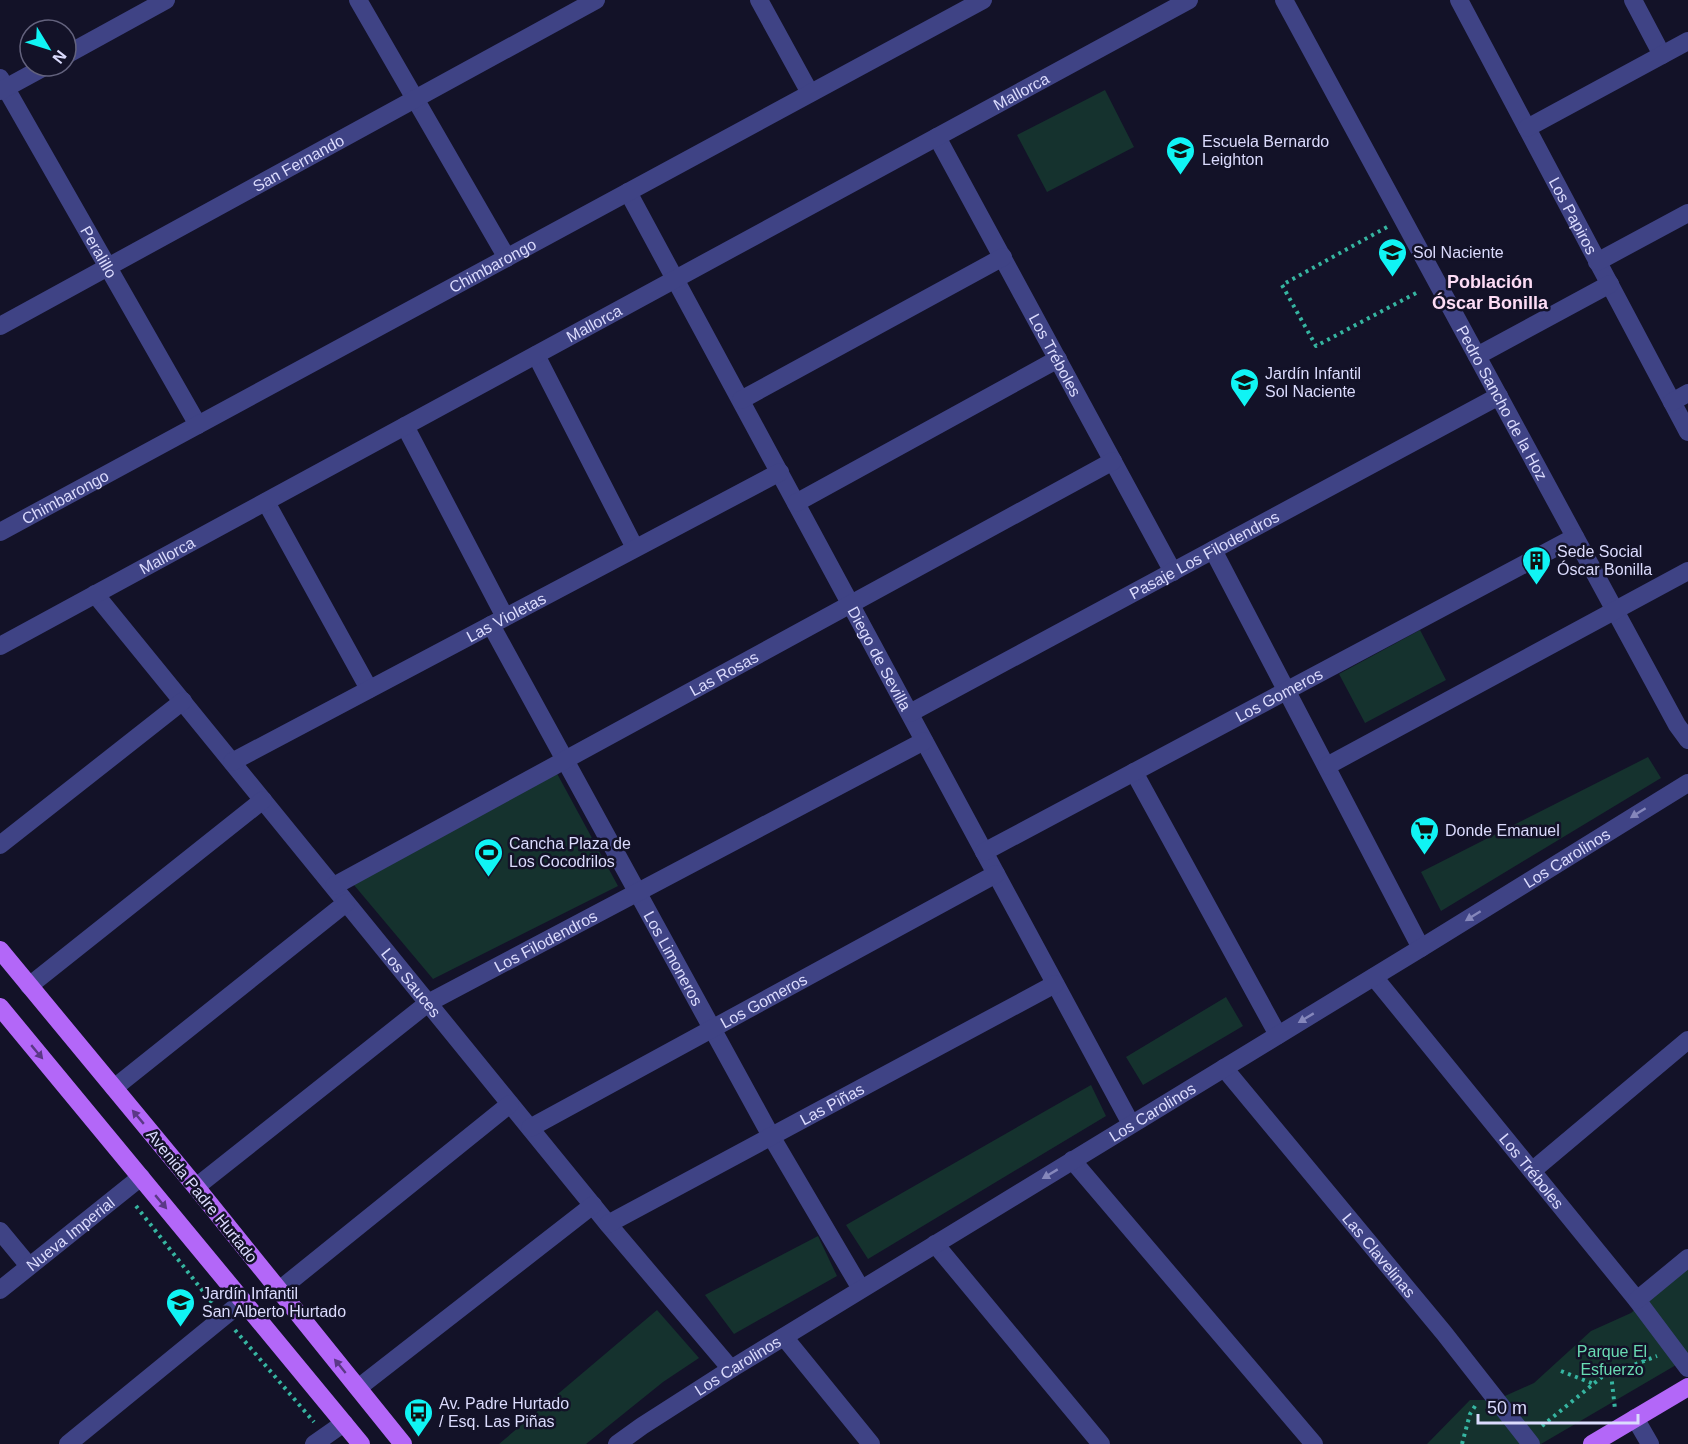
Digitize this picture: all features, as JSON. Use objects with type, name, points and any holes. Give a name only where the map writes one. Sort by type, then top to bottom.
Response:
[{"type":"main road","name":"Avenida Padre Hurtado","points":[[0,950],[196,1187],[403,1444]]},
{"type":"main road","points":[[0,1007],[361,1444]]},
{"type":"main road","points":[[1592,1444],[1688,1387]]},
{"type":"street","points":[[78,48],[166,0]]},
{"type":"street","points":[[358,0],[507,258]]},
{"type":"street","name":"San Fernando","points":[[0,326],[596,0]]},
{"type":"street","points":[[759,0],[810,93]]},
{"type":"street","name":"Chimbarongo","points":[[0,532],[983,0]]},
{"type":"street","name":"Mallorca","points":[[0,646],[1189,0]]},
{"type":"street","name":"Pedro Sancho de la Hoz","points":[[1284,0],[1677,725],[1688,740]]},
{"type":"street","name":"Los Papiros","points":[[1459,0],[1688,432]]},
{"type":"street","points":[[1633,0],[1662,55]]},
{"type":"street","points":[[1527,128],[1688,41]]},
{"type":"street","points":[[2,86],[20,78]]},
{"type":"street","name":"Peralillo","points":[[2,86],[198,425]]},
{"type":"street","name":"Los Tréboles","points":[[938,137],[1173,572]]},
{"type":"street","name":"Diego de Sevilla","points":[[628,192],[1131,1124]]},
{"type":"street","points":[[1597,262],[1688,213]]},
{"type":"street","points":[[741,400],[1003,257]]},
{"type":"street","points":[[1477,356],[1610,284]]},
{"type":"street","points":[[536,355],[635,548]]},
{"type":"street","points":[[796,503],[1058,360]]},
{"type":"street","points":[[1672,402],[1688,393]]},
{"type":"street","name":"Pasaje Los Filodendros","points":[[910,714],[1499,396]]},
{"type":"street","name":"Los Limoneros","points":[[405,426],[565,760],[771,1137],[861,1289]]},
{"type":"street","name":"Las Rosas","points":[[333,886],[1113,461]]},
{"type":"street","name":"Las Violetas","points":[[232,762],[780,472]]},
{"type":"street","points":[[266,502],[369,689]]},
{"type":"street","name":"Los Gomeros","points":[[984,852],[1575,537]]},
{"type":"street","points":[[1213,549],[1421,948]]},
{"type":"street","points":[[1326,766],[1688,571]]},
{"type":"street","name":"Los Sauces","points":[[95,594],[608,1224],[731,1369]]},
{"type":"street","points":[[0,844],[183,701]]},
{"type":"street","name":"Los Filodendros","points":[[196,1187],[428,1003],[924,741]]},
{"type":"street","points":[[1134,772],[1278,1035]]},
{"type":"street","name":"Los Carolinos","points":[[617,1444],[731,1369],[1688,783]]},
{"type":"street","points":[[29,986],[263,800]]},
{"type":"street","name":"Los Gomeros","points":[[530,1128],[996,874]]},
{"type":"street","points":[[114,1088],[346,903]]},
{"type":"street","name":"Los Tréboles","points":[[1374,977],[1637,1300],[1688,1368]]},
{"type":"street","name":"Las Piñas","points":[[608,1224],[1056,984]]},
{"type":"street","points":[[1532,1171],[1688,1041]]},
{"type":"street","name":"Las Clavelinas","points":[[1224,1068],[1526,1437]]},
{"type":"street","points":[[279,1291],[510,1104]]},
{"type":"street","points":[[1072,1160],[1314,1444]]},
{"type":"street","name":"Nueva Imperial","points":[[0,1290],[141,1177]]},
{"type":"street","points":[[358,1388],[593,1205]]},
{"type":"street","points":[[0,1231],[29,1266]]},
{"type":"street","points":[[934,1244],[1101,1444]]},
{"type":"street","points":[[1637,1300],[1688,1258]]},
{"type":"street","points":[[68,1444],[243,1301]]},
{"type":"street","points":[[784,1337],[871,1444]]},
{"type":"street","points":[[1635,1418],[1650,1444]]},
{"type":"street","points":[[314,1444],[344,1423]]},
{"type":"path","points":[[1402,218],[1282,285],[1316,346],[1437,282]]},
{"type":"path","points":[[1526,1437],[1594,1384],[1611,1374],[1674,1349]]},
{"type":"path","points":[[1560,1371],[1594,1384]]},
{"type":"path","points":[[1611,1374],[1616,1429]]},
{"type":"path","points":[[1462,1444],[1470,1414],[1486,1387]]},
{"type":"green space","points":[[1105,90],[1134,147],[1047,192],[1017,135]]},
{"type":"green space","points":[[1420,630],[1446,680],[1365,723],[1339,674]]},
{"type":"green space","points":[[1648,757],[1661,778],[1441,911],[1421,872]]},
{"type":"green space","points":[[554,768],[618,886],[433,979],[354,885]]},
{"type":"green space","points":[[1226,997],[1243,1026],[1143,1085],[1126,1057]]},
{"type":"green space","points":[[1091,1085],[1106,1116],[868,1259],[846,1225]]},
{"type":"green space","points":[[818,1236],[837,1276],[734,1334],[705,1295]]},
{"type":"green space","name":"Parque El Esfuerzo","points":[[1688,1265],[1688,1358],[1541,1444],[1427,1444],[1470,1400],[1496,1400],[1534,1383],[1591,1331],[1631,1313]]},
{"type":"green space","points":[[657,1310],[699,1358],[663,1382],[586,1444],[499,1444]]},
{"type":"place","name":"Escuela Bernardo Leighton","points":[[1181,176]]},
{"type":"place","name":"Sol Naciente","points":[[1392,278]]},
{"type":"place","name":"Jardín Infantil Sol Naciente","points":[[1244,408]]},
{"type":"place","name":"Sede Social Óscar Bonilla","points":[[1536,586]]},
{"type":"place","name":"Donde Emanuel","points":[[1424,856]]},
{"type":"place","name":"Cancha Plaza de Los Cocodrilos","points":[[488,878]]},
{"type":"place","name":"Jardín Infantil San Alberto Hurtado","points":[[181,1328]]},
{"type":"place","name":"Av. Padre Hurtado / Esq. Las Piñas","points":[[418,1438]]},
{"type":"district","name":"Población Óscar Bonilla","points":[[1490,292]]}]
